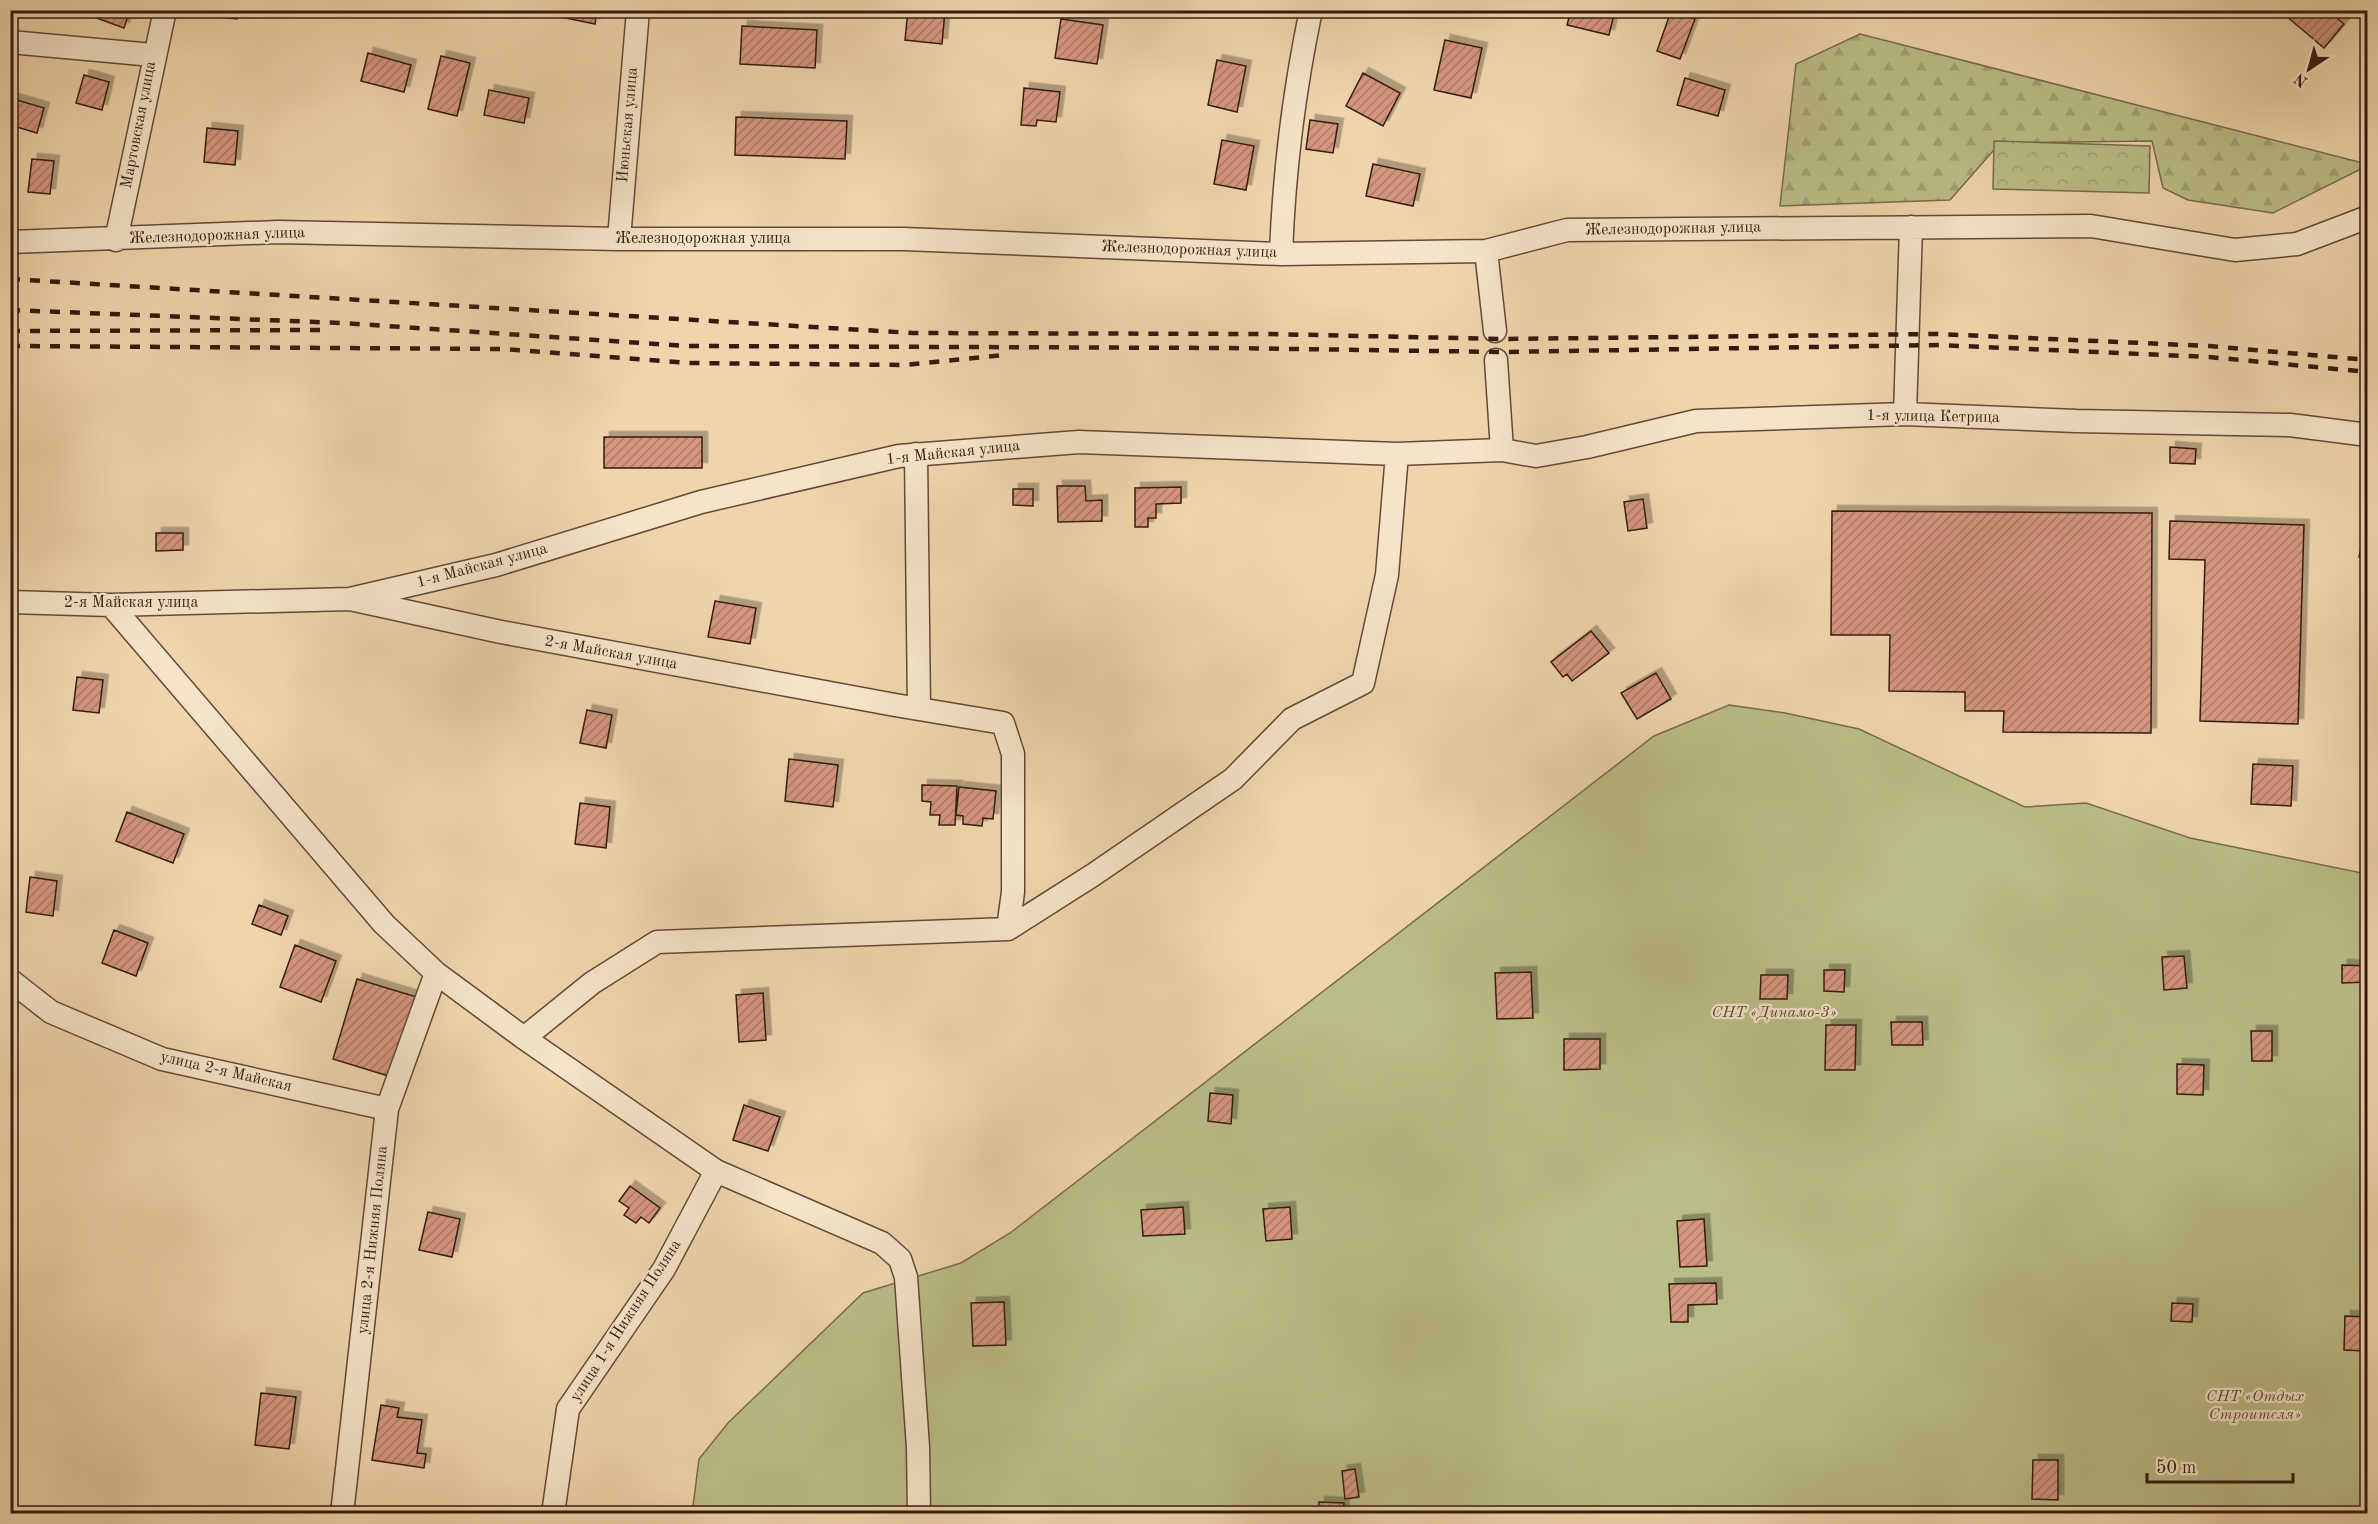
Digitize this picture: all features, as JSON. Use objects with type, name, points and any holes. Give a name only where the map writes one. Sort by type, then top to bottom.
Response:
[{"type":"street","name":"Мартовская улица","points":[[116,240],[153,55],[165,10]]},
{"type":"street","name":"Июньская улица","points":[[619,239],[638,10]]},
{"type":"street","points":[[1281,254],[1285,177],[1299,67],[1311,10]]},
{"type":"street","points":[[10,42],[153,55]]},
{"type":"street","name":"Железнодорожная улица","points":[[10,242],[116,240],[278,232],[619,239],[904,239],[1281,254],[1486,250],[1567,230],[2091,226],[2235,250],[2297,244],[2363,218]]},
{"type":"street","points":[[1905,414],[1911,226]]},
{"type":"street","points":[[1486,250],[1495,331]]},
{"type":"street","points":[[1496,360],[1503,450]]},
{"type":"street","name":"1-я улица Кетрица","points":[[1503,450],[1536,456],[1587,447],[1696,421],[1905,414],[2076,421],[2290,425],[2367,435]]},
{"type":"street","name":"1-я Майская улица","points":[[350,599],[495,564],[702,502],[899,456],[1079,442],[1397,454],[1503,450]]},
{"type":"street","points":[[916,454],[919,709]]},
{"type":"street","points":[[524,1038],[592,983],[657,942],[1008,929],[1093,875],[1233,779],[1292,719],[1363,683],[1387,575],[1397,454]]},
{"type":"street","name":"2-я Майская улица","points":[[10,602],[111,605],[350,599],[501,632],[1004,723],[1013,754],[1013,892],[1008,929]]},
{"type":"street","points":[[111,605],[384,924],[436,973],[524,1038],[716,1171],[882,1243],[900,1259],[906,1277],[918,1447],[919,1514]]},
{"type":"street","name":"улица 2-я Нижняя Поляна","points":[[342,1514],[387,1109],[436,973]]},
{"type":"street","name":"улица 2-я Майская","points":[[10,980],[51,1012],[162,1059],[387,1109]]},
{"type":"street","name":"улица 1-я Нижняя Поляна","points":[[553,1514],[568,1409],[664,1269],[716,1171]]},
{"type":"green space","points":[[1860,34],[2367,164],[2367,166],[2273,213],[2188,200],[2163,188],[2152,141],[2000,143],[1950,200],[1780,206],[1796,64]]},
{"type":"green space","points":[[1994,141],[2150,146],[2149,193],[1993,189]]},
{"type":"green space","name":"СНТ «Динамо-3»","points":[[1729,705],[1785,713],[1859,729],[2025,807],[2086,803],[2190,838],[2367,874],[2367,1513],[692,1514],[699,1459],[728,1423],[863,1293],[961,1263],[1010,1233],[1654,736]]},
{"type":"building","points":[[84,10],[130,10],[124,28],[83,13]]},
{"type":"building","points":[[210,10],[238,10],[237,19],[210,16]]},
{"type":"building","points":[[551,10],[597,10],[595,24],[551,15]]},
{"type":"building","points":[[908,10],[945,11],[942,44],[905,40]]},
{"type":"building","points":[[1571,10],[1615,10],[1609,35],[1567,25]]},
{"type":"building","points":[[2279,10],[2327,10],[2344,24],[2324,48]]},
{"type":"building","points":[[1671,11],[1695,19],[1680,59],[1657,51]]},
{"type":"building","points":[[1061,19],[1103,25],[1097,64],[1055,58]]},
{"type":"building","points":[[742,26],[817,30],[815,68],[740,64]]},
{"type":"building","points":[[1445,40],[1482,48],[1471,98],[1434,90]]},
{"type":"building","points":[[368,53],[411,65],[404,92],[361,81]]},
{"type":"building","points":[[441,56],[470,63],[457,116],[428,109]]},
{"type":"building","points":[[1217,60],[1246,66],[1237,112],[1208,105]]},
{"type":"building","points":[[1363,73],[1400,93],[1383,126],[1346,106]]},
{"type":"building","points":[[84,75],[109,82],[102,110],[76,103]]},
{"type":"building","points":[[1685,78],[1725,90],[1718,116],[1677,105]]},
{"type":"building","points":[[1024,88],[1060,92],[1056,122],[1037,120],[1036,126],[1021,125]]},
{"type":"building","points":[[489,90],[529,98],[524,123],[484,115]]},
{"type":"building","points":[[10,98],[44,108],[37,133],[10,125]]},
{"type":"building","points":[[736,117],[847,121],[845,159],[735,155]]},
{"type":"building","points":[[1310,120],[1338,124],[1333,153],[1306,149]]},
{"type":"building","points":[[207,128],[238,131],[235,165],[204,162]]},
{"type":"building","points":[[1222,140],[1254,146],[1246,190],[1214,184]]},
{"type":"building","points":[[32,159],[54,161],[50,194],[28,192]]},
{"type":"building","points":[[1373,164],[1420,174],[1413,206],[1366,196]]},
{"type":"building","points":[[604,437],[702,437],[702,468],[604,468]]},
{"type":"building","points":[[2170,447],[2196,449],[2195,464],[2170,463]]},
{"type":"building","points":[[1057,486],[1085,486],[1086,501],[1102,500],[1102,521],[1058,522]]},
{"type":"building","points":[[1181,487],[1181,503],[1156,504],[1156,518],[1148,518],[1148,527],[1135,527],[1135,488]]},
{"type":"building","points":[[1013,489],[1033,489],[1033,506],[1013,505]]},
{"type":"building","points":[[1643,499],[1647,528],[1628,531],[1624,502]]},
{"type":"building","points":[[1832,511],[2152,513],[2151,733],[2003,732],[2004,711],[1965,711],[1965,692],[1889,691],[1890,635],[1831,635]]},
{"type":"building","points":[[2368,519],[2368,559],[2359,557]]},
{"type":"building","points":[[2170,521],[2304,525],[2298,724],[2200,721],[2205,560],[2169,559]]},
{"type":"building","points":[[156,533],[183,533],[183,550],[156,551]]},
{"type":"building","points":[[715,601],[756,608],[750,644],[708,637]]},
{"type":"building","points":[[1591,631],[1609,653],[1572,681],[1567,674],[1563,677],[1551,662]]},
{"type":"building","points":[[1656,673],[1671,699],[1637,719],[1621,693]]},
{"type":"building","points":[[77,677],[103,680],[99,713],[73,710]]},
{"type":"building","points":[[587,710],[612,715],[606,748],[580,743]]},
{"type":"building","points":[[789,759],[838,765],[833,807],[785,801]]},
{"type":"building","points":[[2253,764],[2293,766],[2291,806],[2251,804]]},
{"type":"building","points":[[922,785],[957,786],[955,825],[939,825],[940,815],[930,815],[931,802],[922,801]]},
{"type":"building","points":[[959,787],[996,791],[993,819],[983,818],[982,826],[963,824],[963,816],[956,815]]},
{"type":"building","points":[[580,803],[610,807],[606,848],[575,844]]},
{"type":"building","points":[[127,812],[184,834],[173,863],[116,841]]},
{"type":"building","points":[[30,877],[57,881],[53,916],[26,912]]},
{"type":"building","points":[[259,905],[288,916],[281,935],[252,924]]},
{"type":"building","points":[[114,930],[148,943],[136,976],[102,963]]},
{"type":"building","points":[[295,945],[336,961],[321,1002],[280,987]]},
{"type":"building","points":[[2184,956],[2187,988],[2164,990],[2162,957]]},
{"type":"building","points":[[2342,965],[2368,966],[2368,982],[2342,983]]},
{"type":"building","points":[[1824,970],[1845,970],[1844,992],[1824,991]]},
{"type":"building","points":[[1531,972],[1533,1018],[1497,1019],[1495,973]]},
{"type":"building","points":[[1761,975],[1788,975],[1787,999],[1760,999]]},
{"type":"building","points":[[357,979],[420,998],[395,1078],[333,1059]]},
{"type":"building","points":[[763,993],[766,1040],[739,1042],[736,995]]},
{"type":"building","points":[[1891,1022],[1922,1022],[1923,1045],[1892,1045]]},
{"type":"building","points":[[1826,1025],[1856,1025],[1855,1070],[1825,1070]]},
{"type":"building","points":[[2251,1031],[2272,1031],[2272,1061],[2252,1061]]},
{"type":"building","points":[[1564,1039],[1600,1039],[1600,1069],[1564,1070]]},
{"type":"building","points":[[2177,1064],[2204,1065],[2203,1095],[2177,1094]]},
{"type":"building","points":[[1210,1093],[1233,1095],[1231,1124],[1208,1121]]},
{"type":"building","points":[[744,1105],[780,1117],[768,1151],[733,1140]]},
{"type":"building","points":[[630,1186],[660,1208],[649,1223],[641,1217],[636,1223],[624,1215],[629,1208],[619,1201]]},
{"type":"building","points":[[1183,1207],[1185,1234],[1143,1236],[1141,1210]]},
{"type":"building","points":[[1290,1207],[1292,1239],[1266,1241],[1263,1209]]},
{"type":"building","points":[[428,1212],[460,1219],[452,1257],[419,1250]]},
{"type":"building","points":[[1704,1219],[1707,1266],[1680,1267],[1677,1221]]},
{"type":"building","points":[[1716,1283],[1717,1304],[1688,1305],[1688,1322],[1671,1322],[1669,1284]]},
{"type":"building","points":[[1004,1302],[1006,1345],[973,1346],[971,1303]]},
{"type":"building","points":[[2172,1303],[2193,1304],[2192,1322],[2171,1321]]},
{"type":"building","points":[[2345,1316],[2367,1317],[2366,1351],[2344,1350]]},
{"type":"building","points":[[261,1393],[296,1397],[289,1449],[255,1445]]},
{"type":"building","points":[[381,1405],[399,1408],[397,1417],[422,1420],[417,1453],[426,1454],[424,1468],[372,1460]]},
{"type":"building","points":[[2033,1460],[2058,1460],[2058,1500],[2032,1499]]},
{"type":"building","points":[[1355,1469],[1359,1497],[1345,1499],[1342,1471]]},
{"type":"building","points":[[1319,1502],[1344,1503],[1343,1514],[1318,1514]]},
{"type":"railway","points":[[10,279],[913,333],[1268,334],[1504,339],[1938,334],[2209,346],[2368,360]]},
{"type":"railway","points":[[10,310],[342,323],[687,346],[1229,348],[1502,352],[1939,345],[2209,357],[2368,372]]},
{"type":"railway","points":[[10,331],[324,330]]},
{"type":"railway","points":[[10,346],[504,349],[689,363],[904,365],[1005,355]]},
{"type":"park label","name":"СНТ «Отдых Строителя»","points":[[2255,1406]]}]
